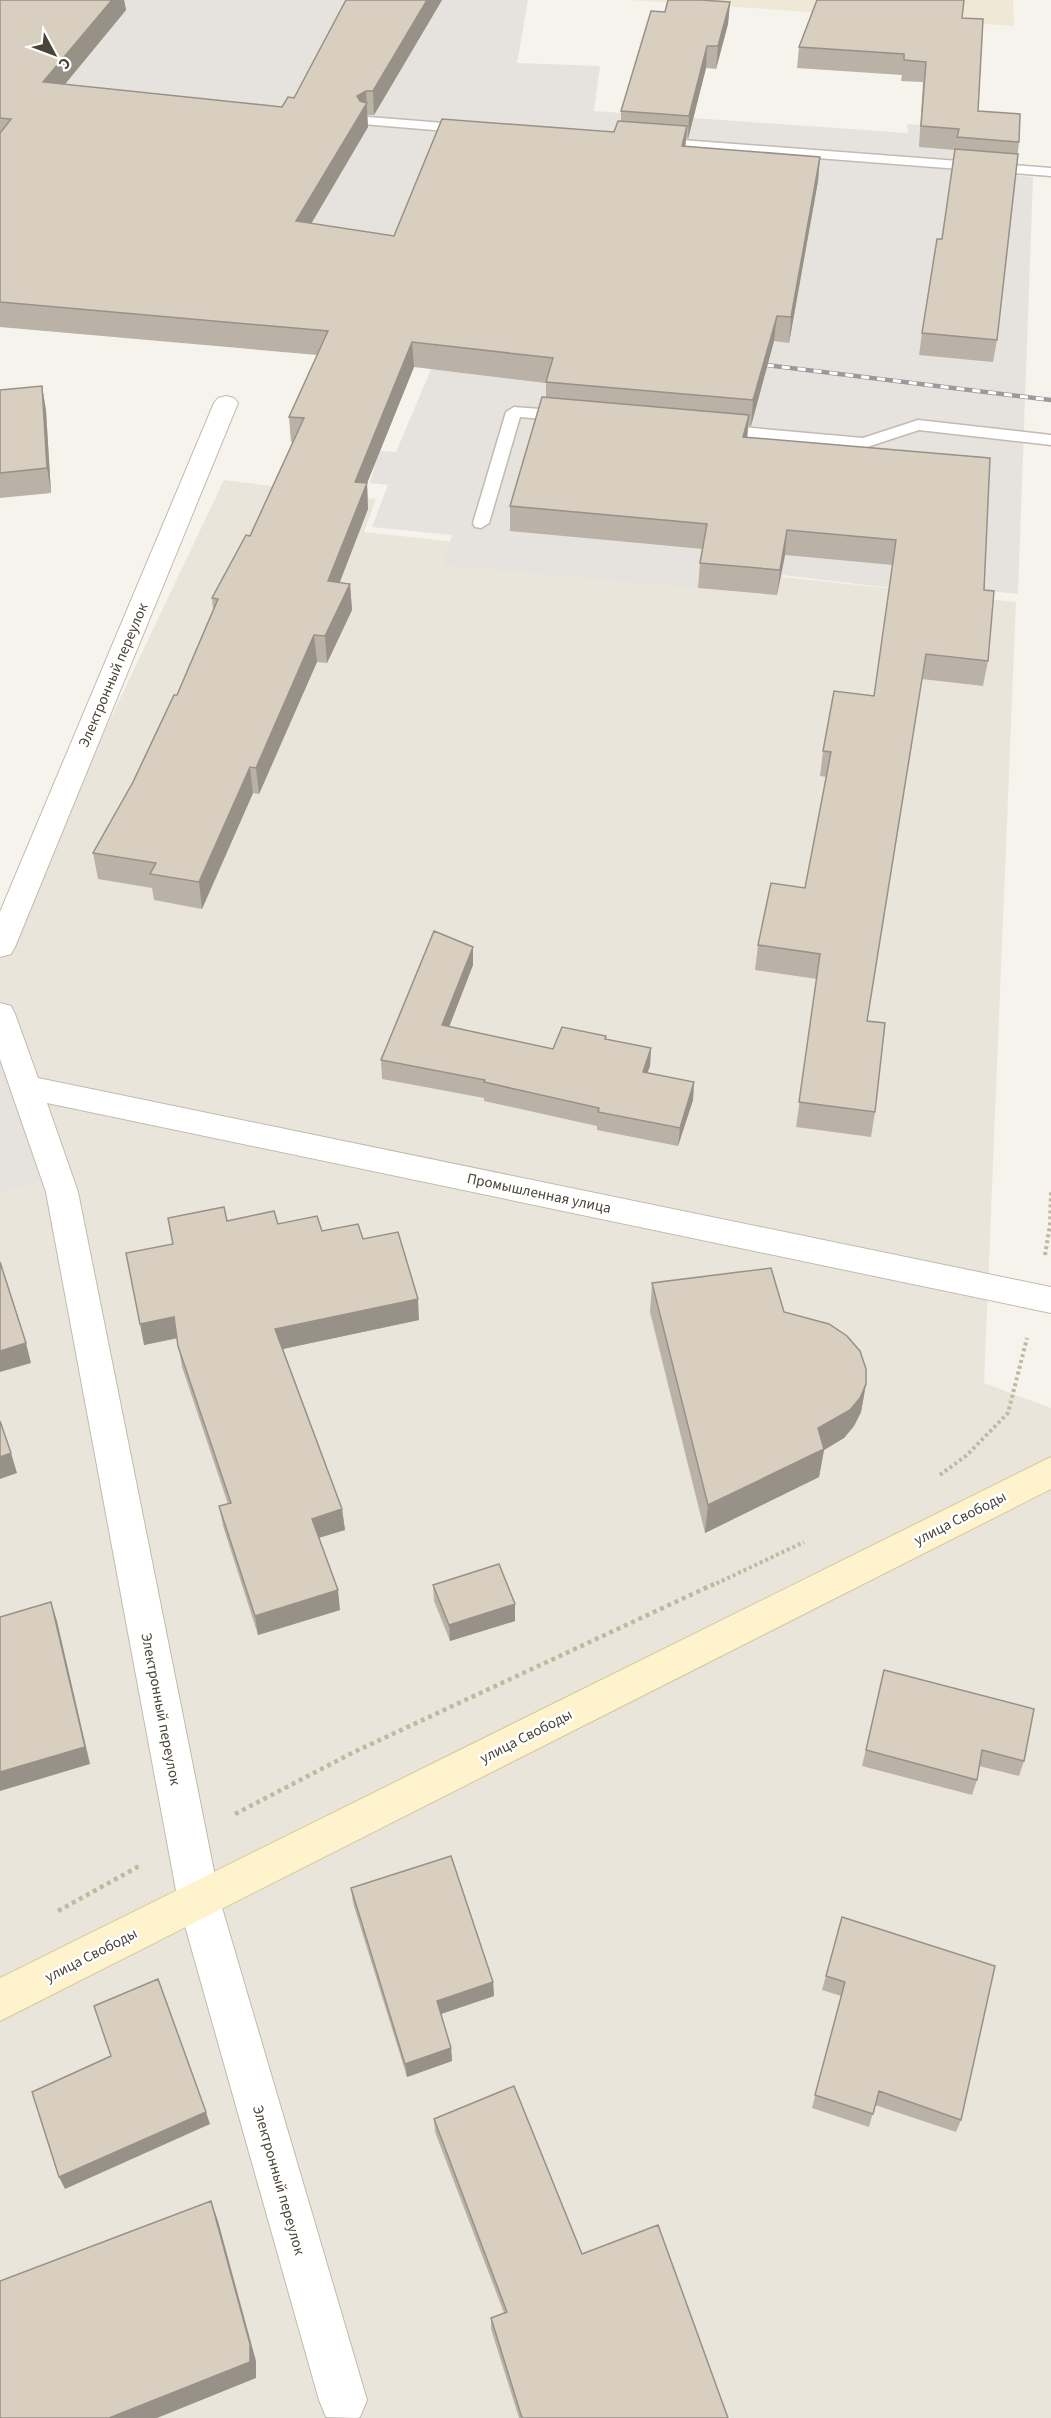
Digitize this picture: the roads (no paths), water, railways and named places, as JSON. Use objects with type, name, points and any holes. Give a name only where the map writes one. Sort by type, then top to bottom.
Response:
[{"type":"main road","name":"улица Свободы","points":[[0,2001],[1051,1472]]},
{"type":"street","name":"Электронный переулок","points":[[0,947],[226,403]]},
{"type":"street","name":"Электронный переулок","points":[[0,1014],[62,1192],[199,1901],[343,2400]]},
{"type":"street","name":"Промышленная улица","points":[[27,1087],[1045,1299]]},
{"type":"lane","points":[[368,121],[485,130]]},
{"type":"lane","points":[[638,141],[1051,172]]},
{"type":"lane","points":[[481,523],[514,412],[584,418]]},
{"type":"lane","points":[[700,429],[864,443],[918,425],[1051,441]]},
{"type":"railway","points":[[750,363],[1051,400]]}]
